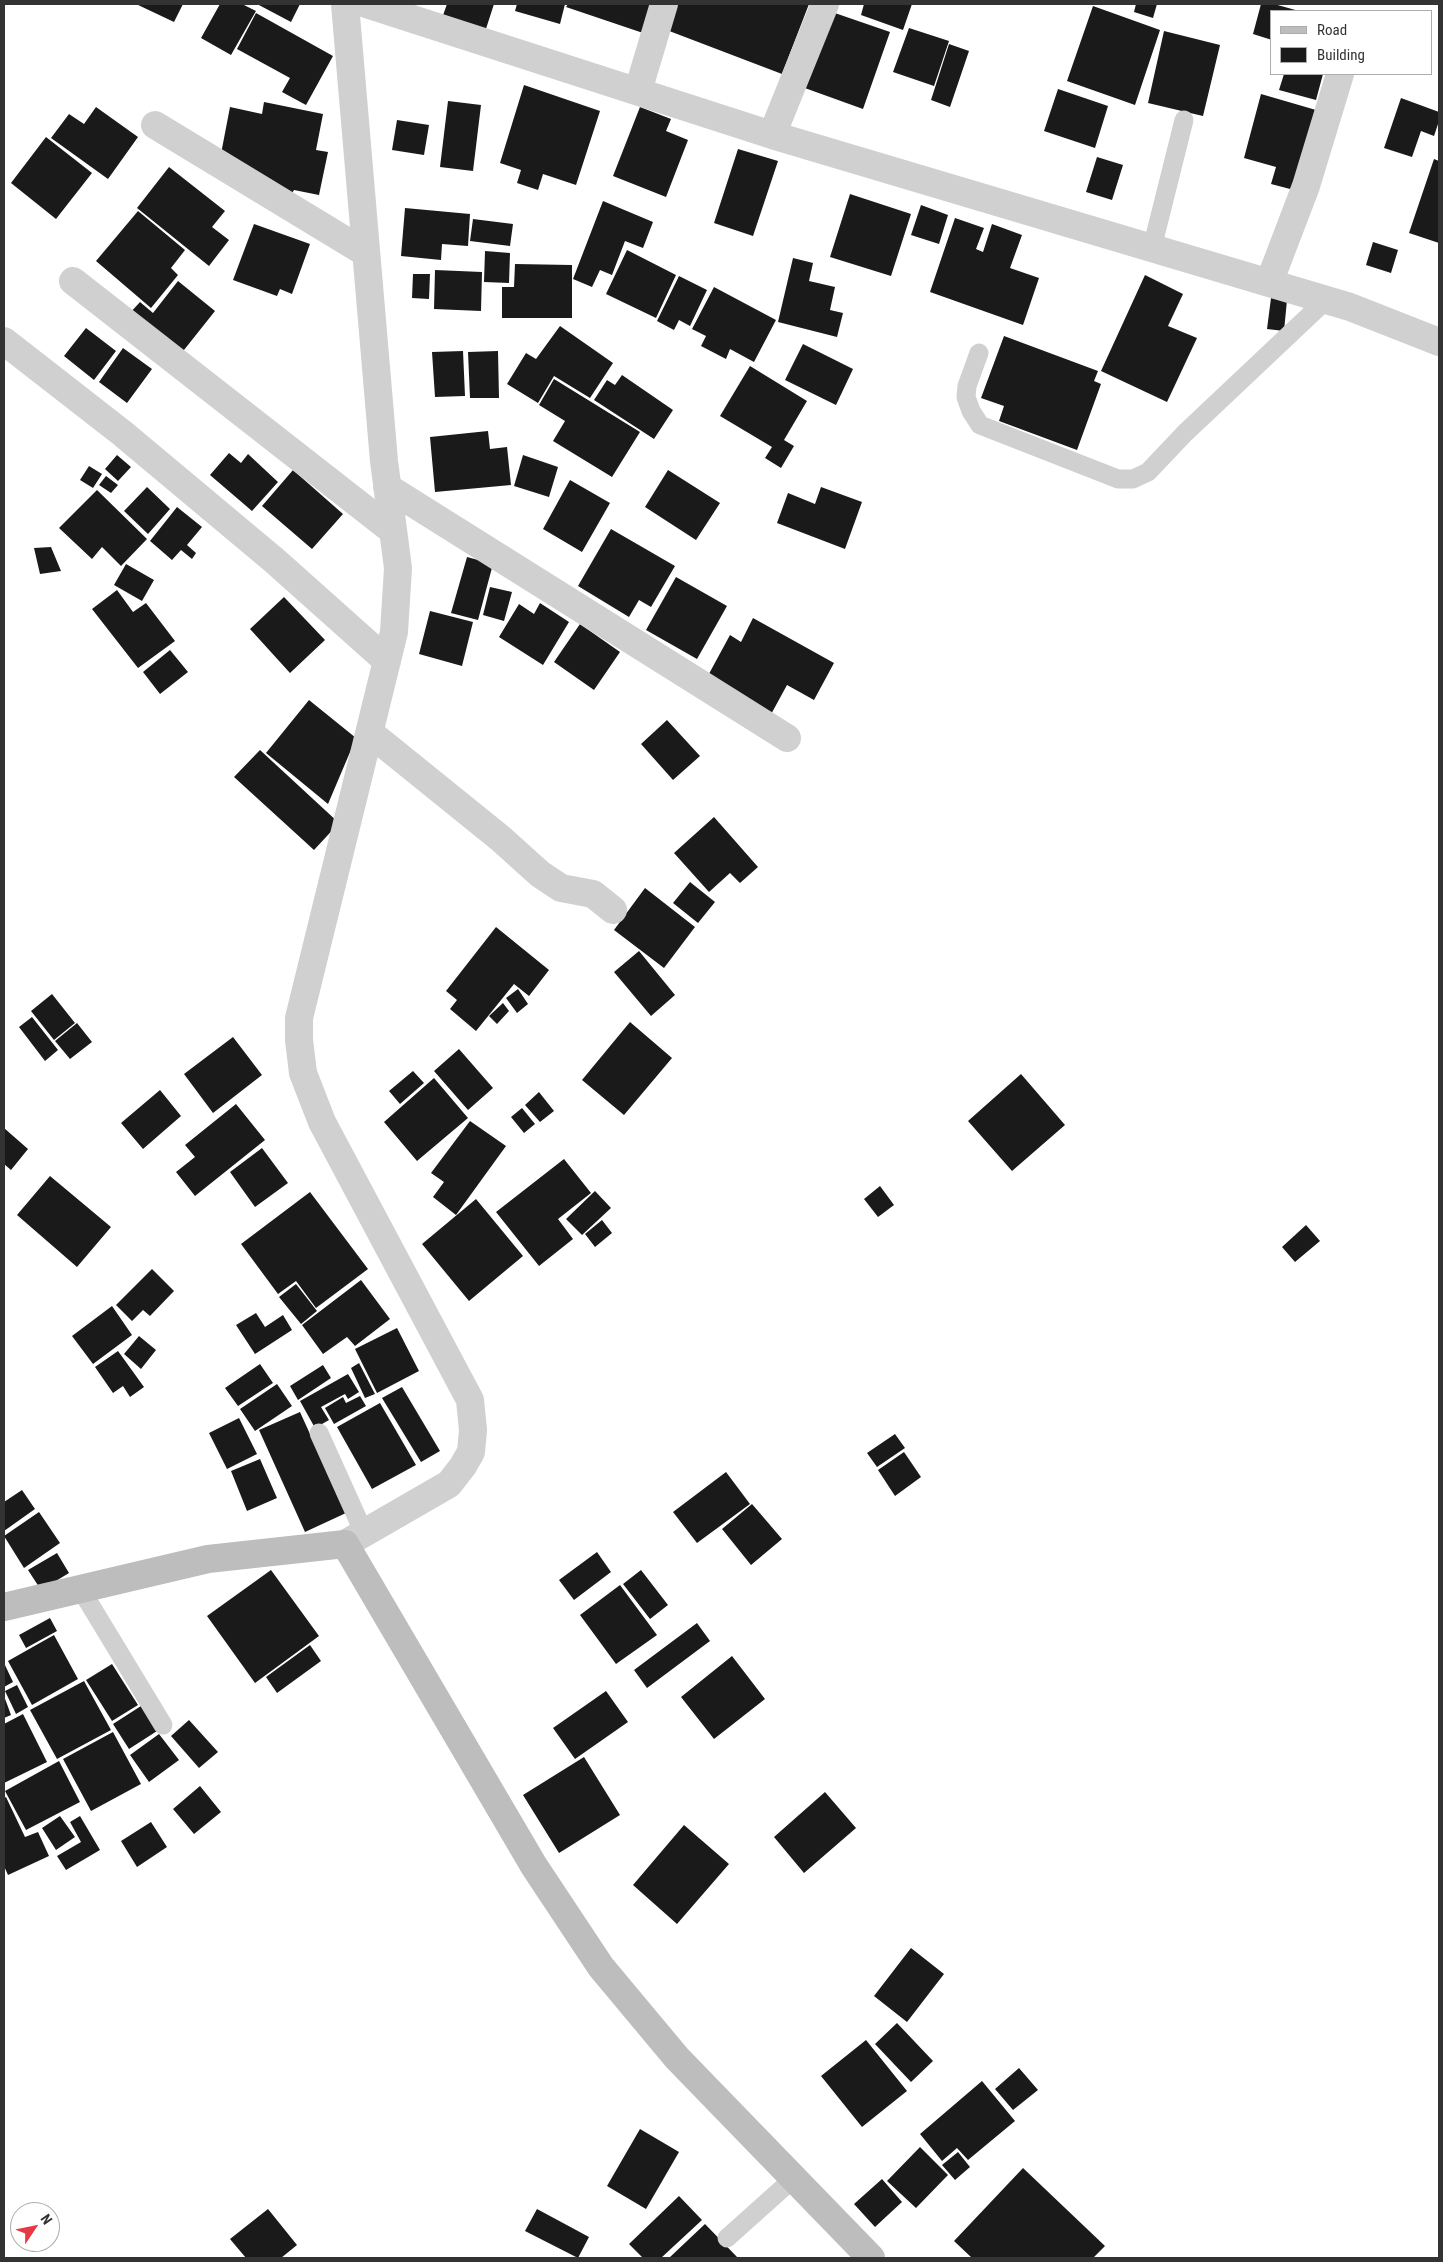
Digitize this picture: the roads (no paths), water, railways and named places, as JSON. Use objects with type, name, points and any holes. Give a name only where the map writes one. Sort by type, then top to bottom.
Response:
[{"type":"street","points":[[4,1607],[208,1559],[354,1538],[449,1484],[471,1452],[473,1430],[470,1400],[322,1122],[303,1073],[299,1040],[299,1018],[394,632],[398,568],[387,487],[346,4]]},
{"type":"street","points":[[366,4],[772,135],[1350,307],[1439,342]]},
{"type":"street","points":[[638,91],[664,4]]},
{"type":"street","points":[[772,135],[825,4]]},
{"type":"street","points":[[1269,283],[1306,186],[1340,75]]},
{"type":"street","points":[[155,125],[366,253]]},
{"type":"street","points":[[73,281],[393,531]]},
{"type":"street","points":[[4,341],[122,433],[275,561],[387,661]]},
{"type":"street","points":[[387,487],[787,738]]},
{"type":"street","points":[[370,733],[500,838],[540,874],[561,888],[593,894],[613,910]]},
{"type":"street","points":[[354,1538],[534,1866],[601,1967],[677,2058],[871,2258]]},
{"type":"lane","points":[[1152,248],[1184,120]]},
{"type":"lane","points":[[979,353],[966,386],[966,397],[971,411],[980,425],[1118,479],[1133,479],[1148,472],[1185,433],[1326,300]]},
{"type":"lane","points":[[319,1433],[354,1538]]},
{"type":"lane","points":[[80,1588],[164,1725]]},
{"type":"lane","points":[[728,2238],[794,2178]]}]
